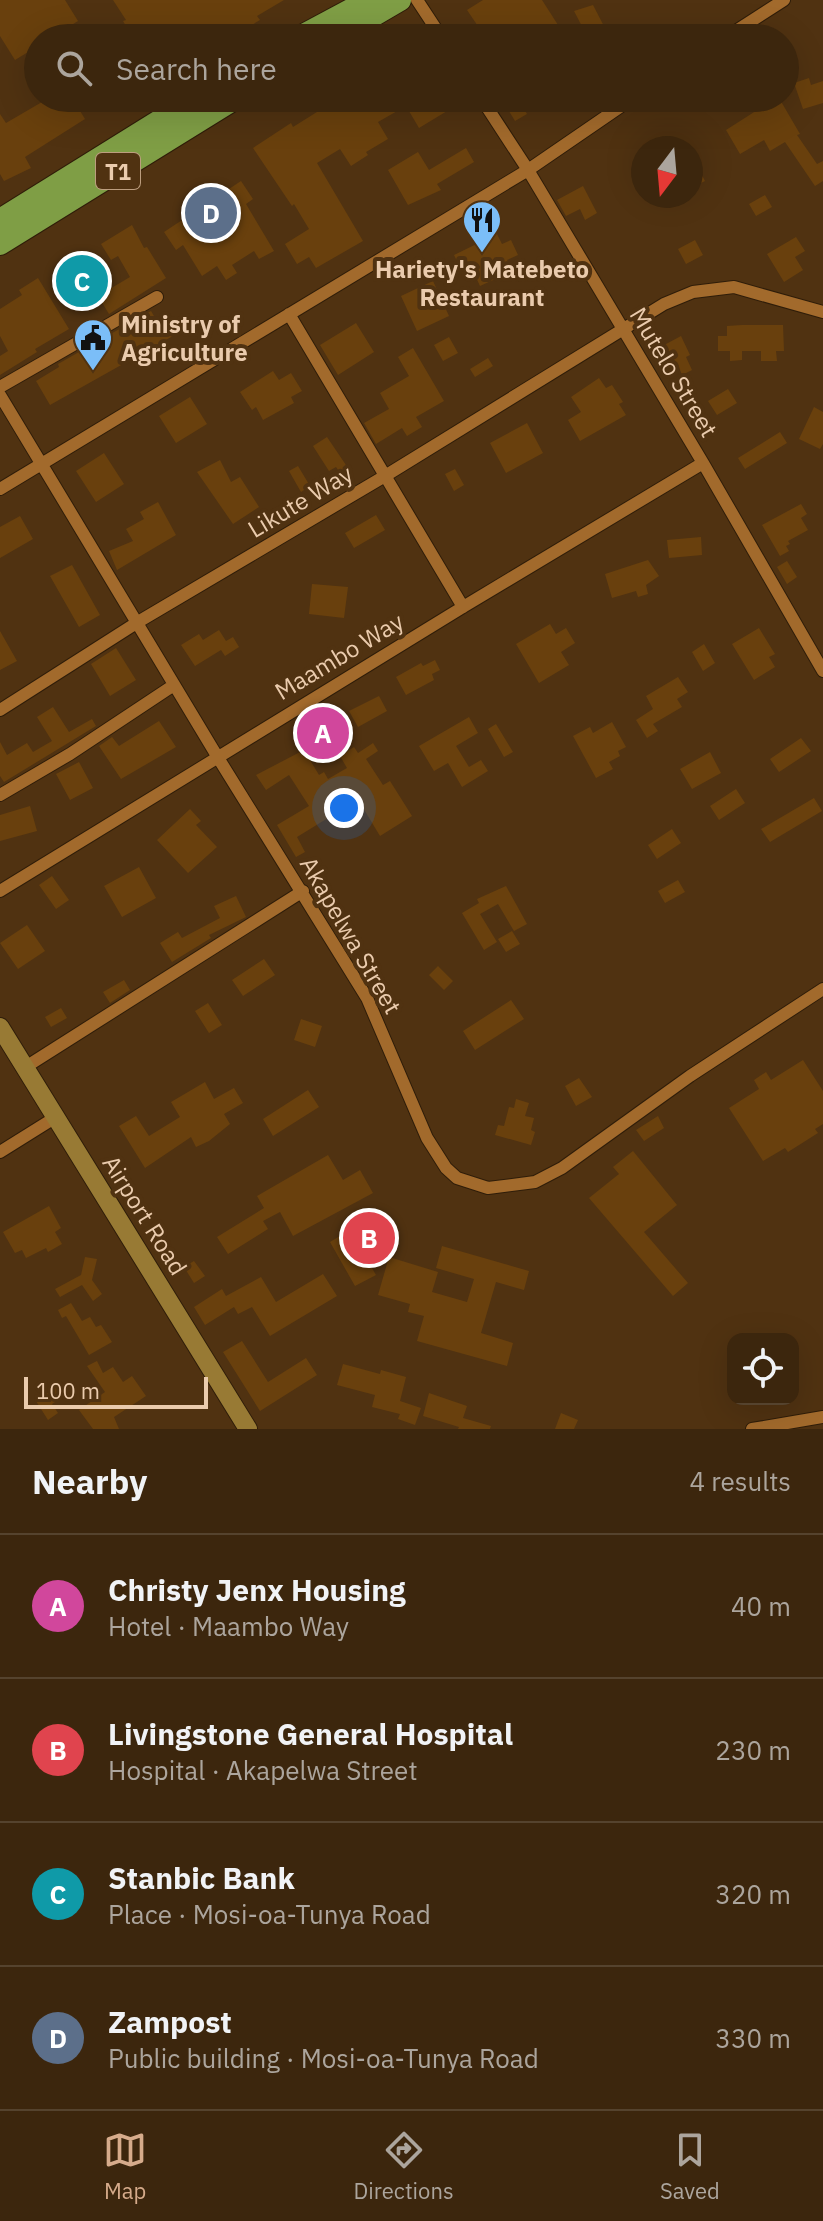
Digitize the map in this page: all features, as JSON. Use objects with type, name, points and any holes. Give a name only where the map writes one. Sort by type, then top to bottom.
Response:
[{"type":"highway","points":[[324,24],[369,0]]},
{"type":"highway","points":[[359,24],[400,0]]},
{"type":"highway","name":"T1","points":[[0,220],[174,112]]},
{"type":"highway","name":"T1","points":[[0,244],[213,112]]},
{"type":"street","points":[[417,0],[433,24]]},
{"type":"street","points":[[747,24],[784,0]]},
{"type":"street","name":"Mutelo Street","points":[[490,112],[703,463],[823,671]]},
{"type":"street","points":[[0,489],[528,170],[613,112]]},
{"type":"street","name":"Likute Way","points":[[0,710],[138,622],[385,476],[664,304],[693,292],[734,287],[823,312]]},
{"type":"street","points":[[0,387],[157,297]]},
{"type":"street","points":[[289,314],[463,607]]},
{"type":"street","name":"Akapelwa Street","points":[[0,395],[367,998],[427,1138],[446,1168],[457,1178],[488,1188],[535,1182],[562,1168],[690,1076],[823,989]]},
{"type":"street","name":"Maambo Way","points":[[0,891],[217,756],[703,463]]},
{"type":"street","points":[[810,646],[823,639]]},
{"type":"street","points":[[0,795],[70,754],[174,685]]},
{"type":"street","points":[[24,1068],[303,891]]},
{"type":"street","name":"Airport Road","points":[[0,1027],[248,1429]]},
{"type":"street","points":[[0,1152],[56,1117]]},
{"type":"street","points":[[752,1429],[823,1417]]},
{"type":"building","points":[[0,0],[65,0],[78,21],[73,24],[24,24],[24,55],[15,60],[0,36]]},
{"type":"building","points":[[113,0],[284,0],[257,16],[260,20],[253,24],[125,24],[123,21],[126,20]]},
{"type":"building","points":[[483,0],[542,0],[557,24],[476,24],[467,10]]},
{"type":"building","points":[[593,5],[603,24],[581,24],[574,11]]},
{"type":"building","points":[[809,78],[811,85],[823,81],[823,103],[803,109],[799,81]]},
{"type":"building","points":[[25,112],[81,112],[85,119],[25,157],[31,168],[4,181],[0,174],[0,114],[6,123]]},
{"type":"building","points":[[317,112],[396,112],[378,122],[388,139],[366,152],[368,155],[351,166],[340,149],[317,163],[363,241],[316,268],[309,257],[297,264],[285,244],[309,229],[253,148],[291,123],[293,127]]},
{"type":"building","points":[[410,112],[445,112],[419,128]]},
{"type":"building","points":[[510,112],[526,112],[527,114],[515,121]]},
{"type":"building","points":[[754,112],[787,112],[800,134],[797,135],[817,164],[823,161],[823,181],[815,186],[785,142],[770,151],[764,140],[740,154],[726,130]]},
{"type":"building","points":[[466,148],[474,162],[437,184],[441,190],[408,205],[388,170],[418,152],[429,170]]},
{"type":"building","points":[[241,181],[253,199],[246,204],[274,251],[259,259],[254,251],[232,265],[237,273],[226,280],[217,266],[202,276],[183,245],[176,250],[164,232]]},
{"type":"building","points":[[583,186],[597,213],[585,220],[580,209],[566,216],[557,200]]},
{"type":"building","points":[[765,195],[772,207],[756,216],[749,204]]},
{"type":"building","points":[[132,225],[166,278],[109,314],[98,296],[130,277],[118,256],[111,260],[101,244]]},
{"type":"building","points":[[497,234],[502,244],[511,240],[518,255],[507,260],[513,271],[480,286],[473,271],[464,275],[454,255]]},
{"type":"building","points":[[796,237],[805,251],[795,257],[803,270],[784,282],[767,254]]},
{"type":"building","points":[[695,240],[703,255],[686,264],[678,249]]},
{"type":"building","points":[[83,260],[100,292],[80,302],[64,270]]},
{"type":"building","points":[[38,278],[69,329],[0,375],[0,356],[8,351],[0,336],[0,309],[22,295],[19,290]]},
{"type":"building","points":[[433,281],[449,316],[417,331],[401,296]]},
{"type":"building","points":[[151,311],[161,328],[173,321],[180,332],[50,405],[36,381],[59,367],[58,364]]},
{"type":"building","points":[[356,323],[374,352],[338,375],[320,345]]},
{"type":"building","points":[[783,325],[784,351],[776,351],[777,361],[761,361],[761,351],[742,351],[742,360],[730,361],[730,351],[718,351],[718,336],[727,336],[727,326]]},
{"type":"building","points":[[681,336],[690,355],[686,357],[692,370],[682,375],[677,362],[663,369],[653,351]]},
{"type":"building","points":[[449,337],[458,353],[443,361],[434,345]]},
{"type":"building","points":[[413,348],[444,401],[416,417],[422,427],[407,436],[402,428],[376,444],[364,423],[389,409],[380,393],[409,376],[398,357]]},
{"type":"building","points":[[488,358],[493,366],[475,377],[470,369]]},
{"type":"building","points":[[273,371],[279,380],[291,373],[302,391],[291,397],[294,403],[263,420],[256,407],[252,410],[240,392]]},
{"type":"building","points":[[599,378],[606,388],[612,385],[623,402],[619,404],[626,415],[580,441],[568,420],[581,412],[571,397]]},
{"type":"building","points":[[728,389],[737,403],[717,415],[708,401]]},
{"type":"building","points":[[190,397],[207,424],[176,443],[159,416]]},
{"type":"building","points":[[814,407],[823,412],[823,444],[820,449],[799,439]]},
{"type":"building","points":[[527,423],[543,453],[506,473],[490,443]]},
{"type":"building","points":[[780,432],[787,443],[745,469],[738,458]]},
{"type":"building","points":[[327,437],[350,471],[342,476],[336,467],[329,471],[313,446]]},
{"type":"building","points":[[104,453],[124,484],[96,502],[76,471]]},
{"type":"building","points":[[220,460],[231,482],[240,477],[259,507],[233,524],[197,472]]},
{"type":"building","points":[[298,466],[310,486],[301,492],[289,471]]},
{"type":"building","points":[[455,469],[464,485],[454,491],[445,474]]},
{"type":"building","points":[[158,502],[176,535],[117,570],[109,551],[133,541],[126,529],[144,519],[140,512]]},
{"type":"building","points":[[801,504],[807,514],[801,518],[808,530],[788,541],[790,544],[786,546],[789,551],[780,556],[762,525]]},
{"type":"building","points":[[376,515],[385,530],[354,548],[345,533]]},
{"type":"building","points":[[20,516],[33,539],[0,558],[0,527]]},
{"type":"building","points":[[701,537],[702,555],[669,558],[667,540]]},
{"type":"building","points":[[648,560],[659,576],[646,585],[648,594],[638,597],[636,591],[612,598],[605,574]]},
{"type":"building","points":[[787,561],[797,577],[787,584],[777,567]]},
{"type":"building","points":[[72,565],[100,615],[79,627],[50,576]]},
{"type":"building","points":[[312,584],[348,587],[344,618],[309,614]]},
{"type":"building","points":[[550,624],[556,634],[566,628],[575,643],[561,652],[569,665],[539,683],[516,644]]},
{"type":"building","points":[[759,628],[775,654],[769,657],[775,667],[754,680],[732,644]]},
{"type":"building","points":[[219,630],[226,641],[233,637],[239,647],[225,656],[221,650],[195,666],[181,645],[199,634],[203,640]]},
{"type":"building","points":[[0,631],[17,661],[0,670]]},
{"type":"building","points":[[704,644],[715,663],[703,671],[692,652]]},
{"type":"building","points":[[116,648],[136,680],[110,696],[91,664]]},
{"type":"building","points":[[435,660],[440,670],[432,674],[434,680],[406,695],[396,677],[421,663],[423,666]]},
{"type":"building","points":[[678,677],[688,692],[677,699],[682,707],[653,724],[658,731],[647,738],[636,720],[653,709],[646,696]]},
{"type":"building","points":[[379,696],[387,711],[358,727],[349,711]]},
{"type":"building","points":[[53,707],[69,732],[92,719],[96,726],[4,782],[0,776],[0,742],[7,755],[27,743],[33,752],[52,741],[37,717]]},
{"type":"building","points":[[469,717],[478,733],[456,746],[469,767],[481,760],[488,771],[462,787],[448,763],[434,771],[419,746]]},
{"type":"building","points":[[159,721],[176,747],[121,779],[99,746],[112,737],[119,746]]},
{"type":"building","points":[[612,722],[626,747],[618,751],[620,756],[609,762],[613,769],[596,778],[573,736],[590,727],[593,733]]},
{"type":"building","points":[[328,723],[336,738],[311,752],[302,738]]},
{"type":"building","points":[[496,724],[513,752],[504,757],[488,729]]},
{"type":"building","points":[[801,738],[811,751],[779,772],[770,759]]},
{"type":"building","points":[[373,743],[378,751],[366,759],[383,785],[390,781],[412,816],[380,836],[354,793],[324,811],[328,818],[297,837],[305,852],[296,857],[277,825],[309,806],[289,775],[266,790],[256,775],[304,750],[319,775],[324,772],[328,779],[347,768],[340,756],[354,747],[358,753]]},
{"type":"building","points":[[710,752],[721,773],[692,789],[680,769]]},
{"type":"building","points":[[79,762],[93,788],[70,800],[56,774]]},
{"type":"building","points":[[736,789],[745,803],[719,820],[710,806]]},
{"type":"building","points":[[814,798],[822,811],[770,842],[761,829]]},
{"type":"building","points":[[30,806],[37,831],[0,841],[0,815]]},
{"type":"building","points":[[190,809],[201,821],[196,825],[217,847],[188,873],[157,840]]},
{"type":"building","points":[[672,829],[681,843],[657,859],[648,845]]},
{"type":"building","points":[[139,867],[156,898],[122,917],[104,886]]},
{"type":"building","points":[[52,876],[69,900],[56,909],[39,885]]},
{"type":"building","points":[[678,880],[685,892],[665,903],[658,891]]},
{"type":"building","points":[[506,886],[527,924],[514,931],[498,904],[480,914],[497,942],[484,950],[462,913],[479,903],[477,899]]},
{"type":"building","points":[[236,896],[246,917],[209,935],[211,938],[172,962],[160,943],[178,932],[182,938],[220,918],[214,906]]},
{"type":"building","points":[[27,925],[45,951],[18,969],[0,943]]},
{"type":"building","points":[[512,931],[520,944],[506,952],[498,939]]},
{"type":"building","points":[[264,959],[275,975],[243,996],[232,980]]},
{"type":"building","points":[[438,966],[453,981],[444,990],[429,975]]},
{"type":"building","points":[[124,980],[130,990],[110,1003],[103,992]]},
{"type":"building","points":[[385,984],[395,1002],[381,1009],[373,990]]},
{"type":"building","points":[[511,1000],[524,1019],[475,1050],[463,1031]]},
{"type":"building","points":[[208,1003],[222,1025],[209,1033],[195,1011]]},
{"type":"building","points":[[61,1008],[67,1018],[51,1027],[45,1017]]},
{"type":"building","points":[[301,1019],[322,1026],[315,1047],[294,1040]]},
{"type":"building","points":[[803,1060],[823,1091],[823,1124],[815,1129],[818,1133],[788,1152],[785,1148],[763,1161],[729,1108],[759,1089],[754,1080],[766,1072],[771,1080]]},
{"type":"building","points":[[579,1078],[592,1097],[576,1106],[565,1086]]},
{"type":"building","points":[[205,1082],[214,1099],[234,1088],[243,1103],[224,1114],[230,1124],[196,1147],[191,1137],[145,1168],[119,1126],[136,1116],[149,1136],[180,1117],[171,1102]]},
{"type":"building","points":[[308,1090],[319,1107],[273,1136],[263,1119]]},
{"type":"building","points":[[516,1099],[529,1103],[525,1116],[534,1118],[531,1130],[535,1132],[531,1145],[495,1135],[498,1125],[504,1126],[509,1107],[514,1108]]},
{"type":"building","points":[[658,1116],[664,1128],[644,1141],[636,1130]]},
{"type":"building","points":[[633,1151],[677,1205],[644,1232],[688,1283],[673,1296],[589,1198],[619,1174],[613,1167]]},
{"type":"building","points":[[328,1155],[343,1180],[360,1170],[373,1193],[293,1236],[280,1212],[263,1221],[268,1229],[228,1254],[217,1237],[264,1208],[257,1196]]},
{"type":"building","points":[[49,1206],[61,1228],[55,1232],[62,1244],[26,1258],[22,1250],[15,1253],[3,1232]]},
{"type":"building","points":[[350,1230],[376,1275],[355,1286],[330,1242]]},
{"type":"building","points":[[442,1246],[529,1271],[524,1290],[496,1282],[481,1333],[513,1343],[507,1366],[417,1341],[424,1316],[408,1312],[410,1304],[378,1295],[389,1257],[438,1272],[432,1292],[467,1302],[474,1279],[436,1268]]},
{"type":"building","points":[[85,1257],[97,1259],[92,1280],[102,1294],[93,1301],[82,1285],[60,1297],[55,1289],[81,1275]]},
{"type":"building","points":[[194,1261],[205,1276],[194,1283],[184,1267]]},
{"type":"building","points":[[323,1274],[337,1296],[270,1336],[252,1307],[238,1314],[234,1307],[205,1325],[194,1307],[222,1289],[226,1296],[261,1277],[276,1302]]},
{"type":"building","points":[[71,1303],[82,1321],[90,1317],[96,1327],[101,1325],[112,1342],[89,1355],[66,1316],[62,1318],[58,1310]]},
{"type":"building","points":[[242,1341],[268,1382],[306,1358],[317,1375],[260,1411],[223,1352]]},
{"type":"building","points":[[97,1361],[103,1373],[113,1367],[123,1382],[132,1376],[146,1396],[114,1417],[119,1429],[93,1429],[79,1410],[105,1392],[87,1366]]},
{"type":"building","points":[[343,1364],[406,1377],[400,1401],[421,1408],[415,1425],[398,1419],[400,1414],[372,1407],[375,1395],[337,1385]]},
{"type":"building","points":[[58,1386],[64,1396],[52,1404],[58,1413],[48,1420],[36,1401]]},
{"type":"building","points":[[429,1393],[467,1406],[463,1418],[491,1426],[490,1429],[458,1429],[423,1416]]},
{"type":"building","points":[[561,1413],[578,1420],[574,1429],[555,1429]]},
{"type":"place","name":"Zampost","points":[[211,213]]},
{"type":"place","name":"Hariety's Matebeto Restaurant","points":[[482,254]]},
{"type":"place","name":"Stanbic Bank","points":[[82,281]]},
{"type":"place","name":"Ministry of Agriculture","points":[[93,372]]},
{"type":"place","name":"Christy Jenx Housing","points":[[323,733]]},
{"type":"place","name":"Livingstone General Hospital","points":[[369,1238]]}]
